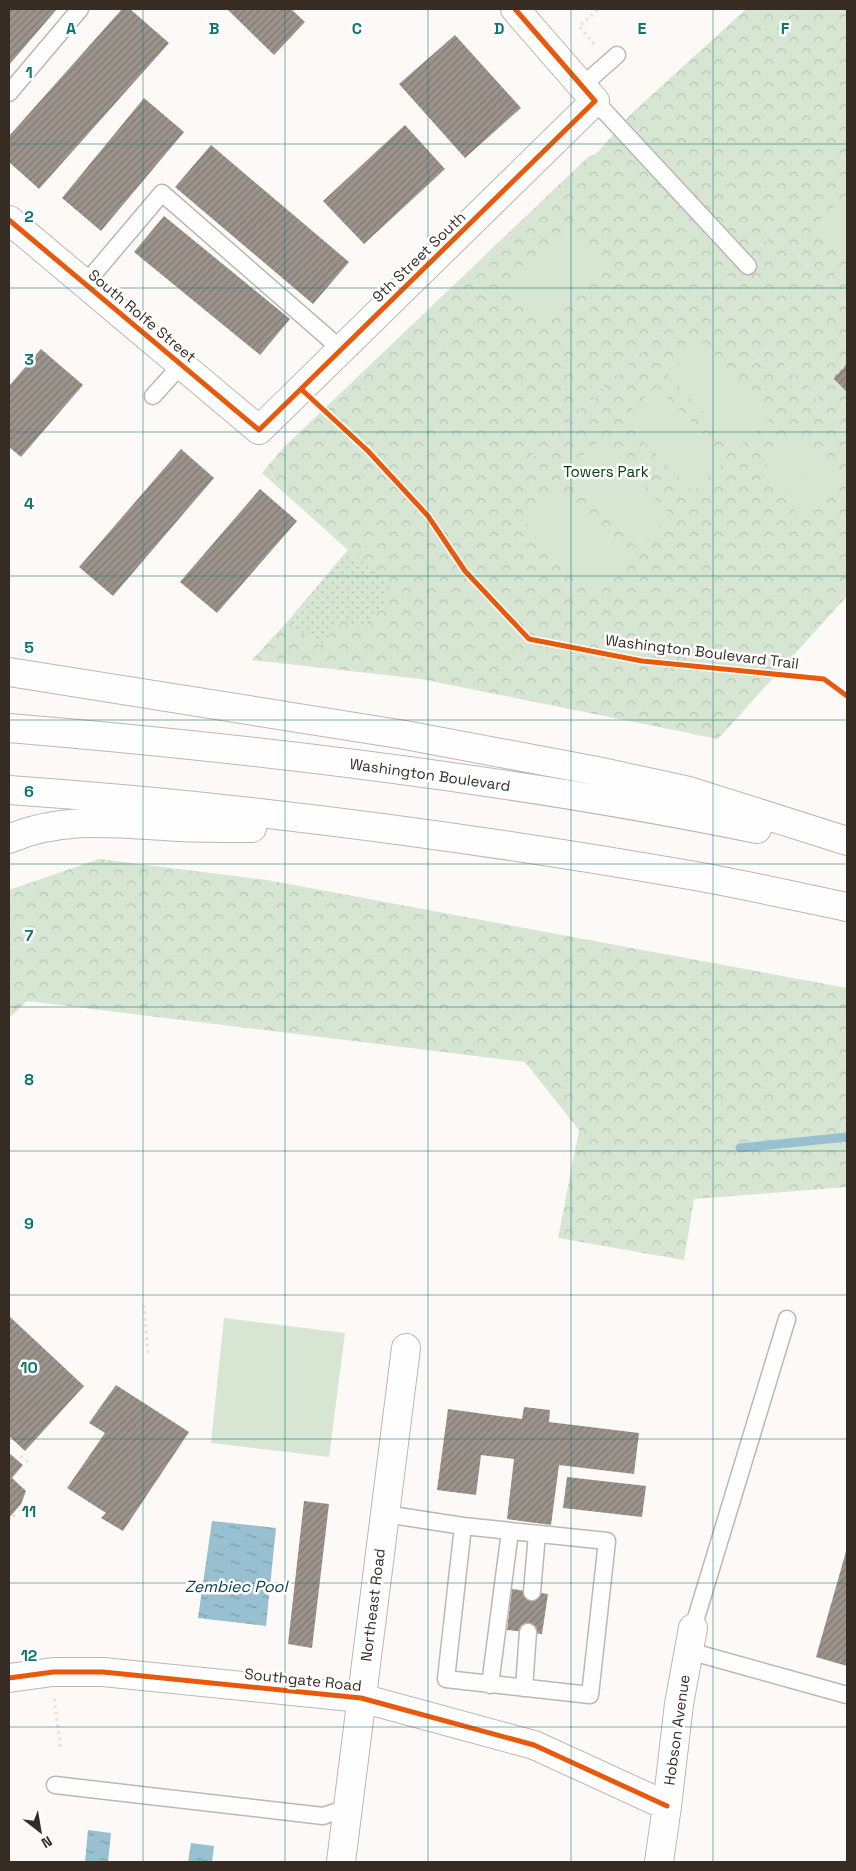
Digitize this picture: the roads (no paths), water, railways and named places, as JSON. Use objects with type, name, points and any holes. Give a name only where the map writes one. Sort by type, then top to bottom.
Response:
[{"type":"main road","points":[[515,9],[588,93]]},
{"type":"main road","name":"9th Street South","points":[[259,430],[342,350],[588,93]]},
{"type":"main road","name":"South Rolfe Street","points":[[9,220],[259,430]]},
{"type":"main road","points":[[9,672],[405,735],[597,771],[688,791],[847,841]]},
{"type":"main road","name":"Washington Boulevard","points":[[9,728],[190,745],[407,771],[608,800],[847,846]]},
{"type":"main road","points":[[9,790],[72,794],[280,814],[498,845],[694,876],[847,907]]},
{"type":"main road","points":[[9,839],[51,826],[79,823],[180,827],[386,829]]},
{"type":"main road","name":"Northeast Road","points":[[341,1862],[406,1348]]},
{"type":"main road","name":"Hobson Avenue","points":[[659,1862],[680,1704],[691,1640]]},
{"type":"main road","name":"Southgate Road","points":[[9,1678],[53,1672],[102,1672],[361,1698],[534,1745],[667,1806]]},
{"type":"lane","points":[[9,94],[80,9]]},
{"type":"lane","points":[[613,58],[588,93],[748,266]]},
{"type":"lane","points":[[85,284],[162,193],[342,350]]},
{"type":"lane","points":[[153,396],[181,365]]},
{"type":"lane","points":[[787,1319],[691,1640],[847,1695]]},
{"type":"lane","points":[[385,1514],[463,1526],[607,1541],[590,1695],[446,1680],[463,1526]]},
{"type":"lane","points":[[490,1685],[510,1531]]},
{"type":"lane","points":[[532,1592],[537,1534]]},
{"type":"lane","points":[[524,1688],[528,1632]]},
{"type":"lane","points":[[55,1786],[323,1816],[347,1808]]},
{"type":"water","name":"Zembiec Pool","points":[[212,1521],[276,1528],[266,1626],[198,1618]]},
{"type":"water","points":[[88,1830],[111,1833],[108,1862],[85,1862]]},
{"type":"water","points":[[191,1843],[214,1846],[212,1862],[188,1862]]},
{"type":"waterway","points":[[740,1148],[847,1137]]},
{"type":"park label","name":"Towers Park","points":[[606,472]]}]
